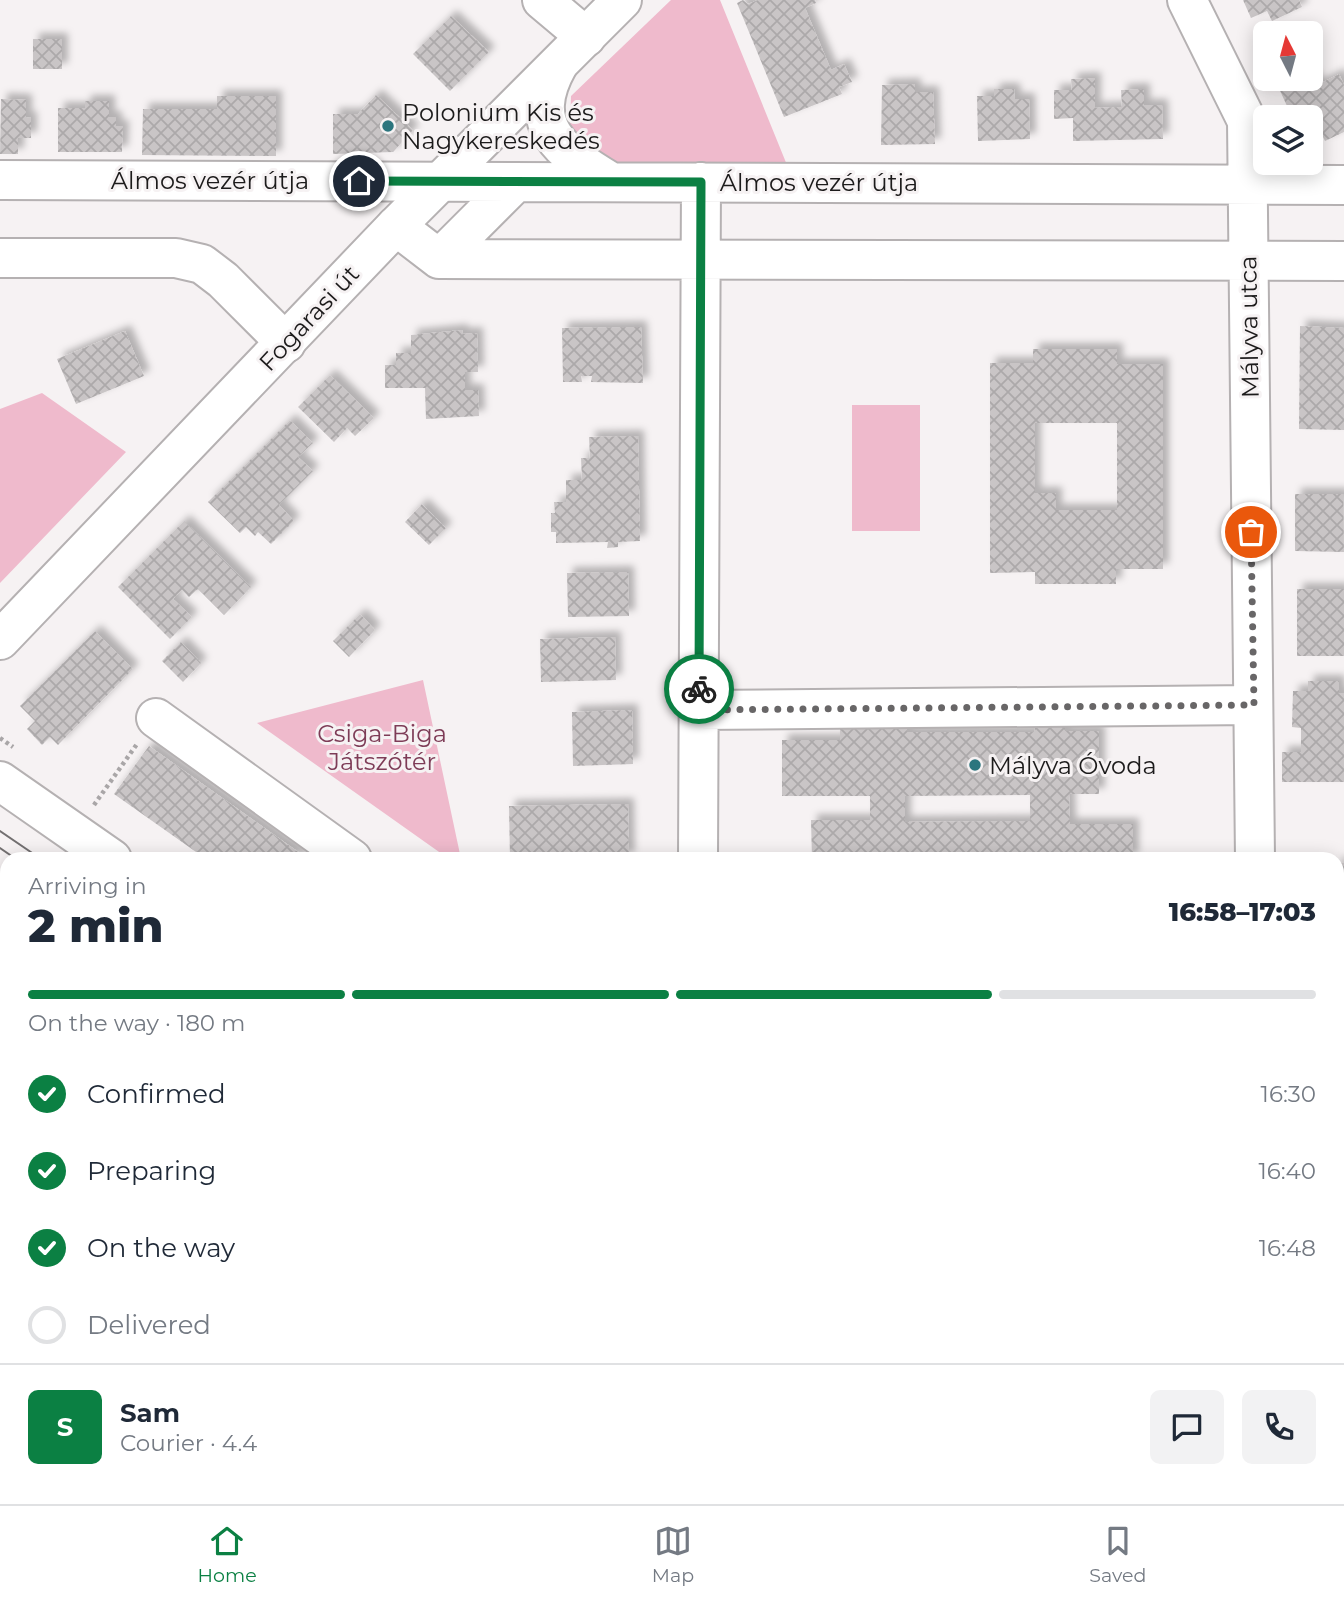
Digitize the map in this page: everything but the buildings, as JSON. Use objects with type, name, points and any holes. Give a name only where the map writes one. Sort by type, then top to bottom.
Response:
[{"type":"street","points":[[542,0],[586,37]]},
{"type":"street","name":"Fogarasi út","points":[[4,630],[286,343],[396,226],[622,0]]},
{"type":"street","name":"Mályva utca","points":[[1187,0],[1247,121],[1255,852]]},
{"type":"street","points":[[558,65],[544,102],[550,132],[569,156],[611,182]]},
{"type":"street","name":"Álmos vezér útja","points":[[0,180],[1344,186]]},
{"type":"street","points":[[439,259],[516,182]]},
{"type":"street","points":[[698,852],[701,182]]},
{"type":"street","points":[[396,226],[439,259],[1344,261]]},
{"type":"street","points":[[0,258],[176,258],[202,264],[223,280],[286,343]]},
{"type":"street","points":[[698,710],[1254,705]]},
{"type":"street","points":[[156,718],[342,852]]},
{"type":"street","points":[[11,767],[104,852]]},
{"type":"path","points":[[85,798],[96,805],[156,718]]},
{"type":"path","points":[[0,738],[11,767]]},
{"type":"green space","points":[[671,0],[720,0],[787,165],[615,165],[589,148],[570,127],[571,96]]},
{"type":"green space","points":[[42,393],[126,452],[0,583],[0,409]]},
{"type":"green space","points":[[852,405],[920,405],[920,531],[852,531]]},
{"type":"green space","name":"Csiga-Biga Játszótér","points":[[423,680],[460,852],[439,852],[257,723]]},
{"type":"tram line","points":[[0,831],[31,852]]},
{"type":"tram line","points":[[0,848],[6,852]]},
{"type":"way so far","points":[[699,689],[698,710],[1254,705],[1251,532]]},
{"type":"place","name":"Polonium Kis és Nagykereskedés","points":[[388,126]]},
{"type":"place","name":"Mályva Óvoda","points":[[975,765]]},
{"type":"route","points":[[359,181],[701,182],[699,689]]}]
